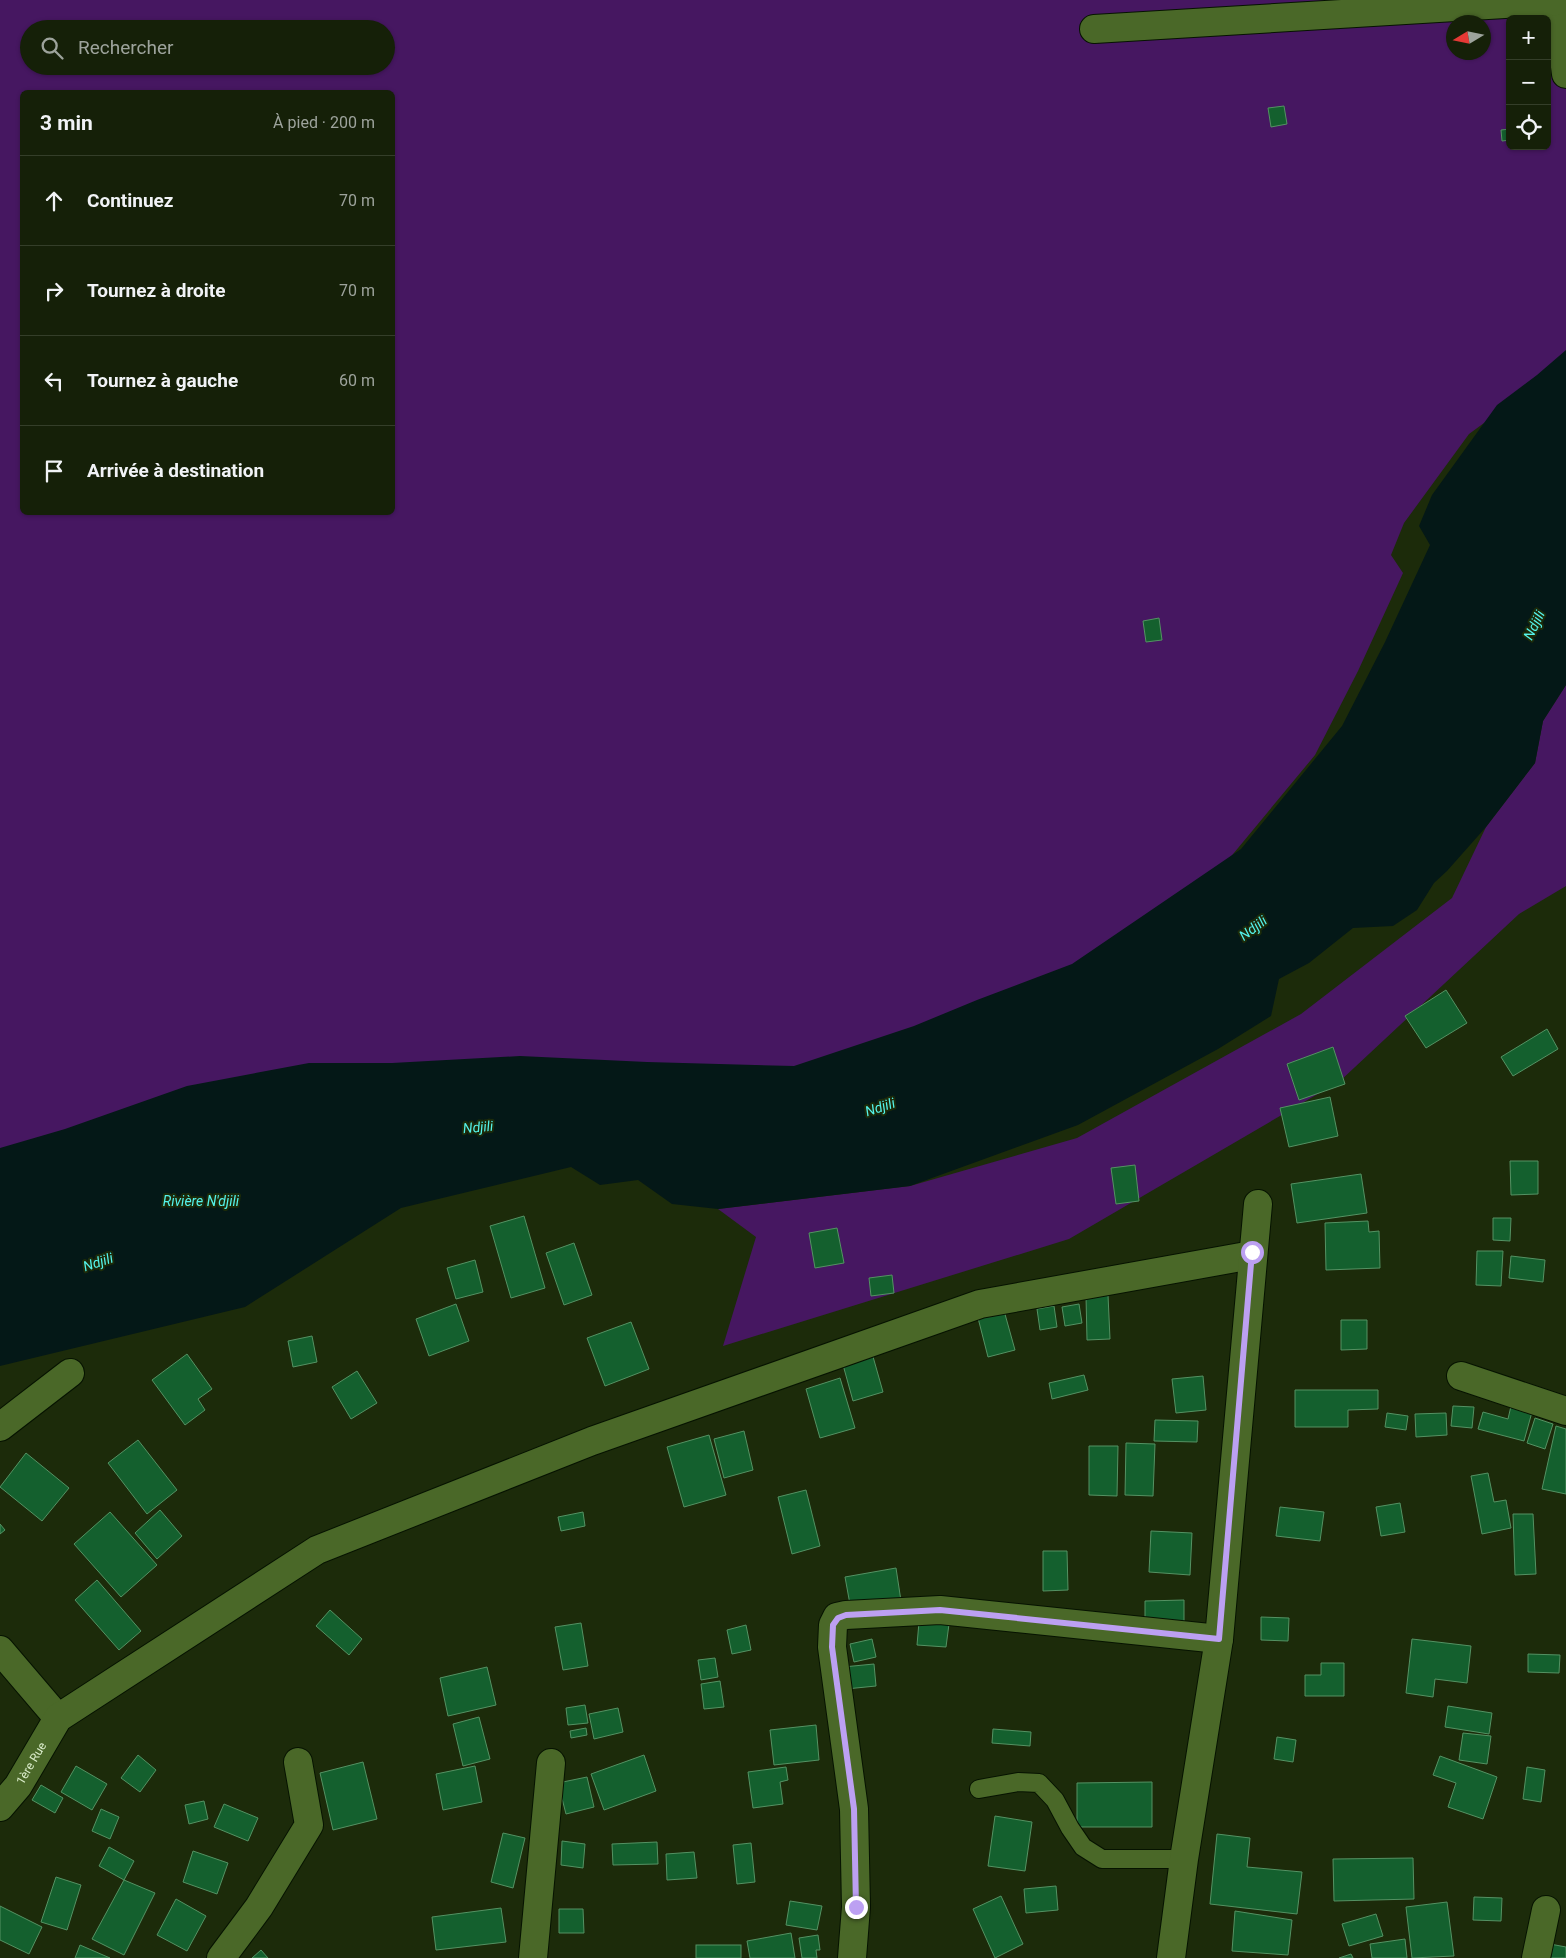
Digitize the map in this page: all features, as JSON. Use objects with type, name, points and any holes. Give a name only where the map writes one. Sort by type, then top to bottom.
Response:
[{"type":"street","points":[[1094,29],[1556,1],[1566,74]]},
{"type":"street","points":[[1171,1958],[1184,1859],[1219,1639],[1258,1204]]},
{"type":"street","points":[[0,1650],[58,1718],[317,1550],[592,1441],[980,1304],[1252,1255]]},
{"type":"street","points":[[0,1427],[70,1373]]},
{"type":"street","points":[[1461,1376],[1566,1410]]},
{"type":"street","points":[[852,1958],[856,1907],[854,1809],[832,1647],[833,1625],[838,1618],[846,1615],[940,1610],[1219,1639]]},
{"type":"street","name":"1ère Rue","points":[[0,1807],[18,1786],[58,1718]]},
{"type":"street","points":[[221,1958],[259,1907],[309,1825],[298,1762]]},
{"type":"street","points":[[533,1958],[551,1763]]},
{"type":"street","points":[[1536,1958],[1546,1910]]},
{"type":"lane","points":[[979,1789],[1018,1782],[1039,1783],[1055,1800],[1083,1847],[1102,1859],[1184,1859]]},
{"type":"shaded area","points":[[0,0],[1566,0],[1566,355],[1510,404],[1469,434],[1404,523],[1391,555],[1403,573],[1358,671],[1315,755],[1214,877],[1044,993],[767,1095],[0,1151]]},
{"type":"shaded area","points":[[1566,685],[1566,886],[1519,914],[1340,1081],[1069,1239],[723,1346],[756,1237],[718,1209],[910,1186],[1077,1138],[1301,1014],[1452,898],[1486,827],[1535,763],[1543,721]]},
{"type":"water","name":"Rivière N'djili","points":[[1566,350],[1566,685],[1543,721],[1535,763],[1486,827],[1434,883],[1417,910],[1393,926],[1353,928],[1309,963],[1279,979],[1271,1016],[1218,1049],[1078,1125],[910,1186],[718,1209],[672,1204],[638,1180],[600,1185],[571,1167],[401,1208],[245,1307],[0,1366],[0,1148],[65,1129],[187,1086],[309,1063],[392,1063],[520,1056],[794,1066],[914,1026],[1072,964],[1241,849],[1342,726],[1385,642],[1430,545],[1419,526],[1432,495],[1497,405]]},
{"type":"building","points":[[1284,106],[1287,124],[1271,127],[1268,108]]},
{"type":"building","points":[[1506,129],[1506,140],[1502,141],[1501,130]]},
{"type":"building","points":[[1159,618],[1162,640],[1146,642],[1143,621]]},
{"type":"building","points":[[1446,990],[1467,1023],[1426,1048],[1405,1016]]},
{"type":"building","points":[[1547,1029],[1558,1049],[1513,1076],[1501,1057]]},
{"type":"building","points":[[1333,1047],[1345,1084],[1299,1100],[1287,1064]]},
{"type":"building","points":[[1330,1097],[1338,1136],[1289,1147],[1280,1108]]},
{"type":"building","points":[[1510,1161],[1538,1161],[1538,1194],[1511,1195]]},
{"type":"building","points":[[1135,1165],[1139,1201],[1116,1204],[1111,1168]]},
{"type":"building","points":[[1361,1174],[1367,1213],[1297,1223],[1291,1184]]},
{"type":"building","points":[[524,1216],[545,1288],[511,1298],[490,1226]]},
{"type":"building","points":[[1493,1218],[1511,1218],[1510,1241],[1493,1240]]},
{"type":"building","points":[[1368,1221],[1369,1232],[1379,1231],[1380,1268],[1326,1270],[1325,1223]]},
{"type":"building","points":[[837,1228],[844,1263],[815,1268],[809,1233]]},
{"type":"building","points":[[574,1243],[592,1295],[564,1305],[546,1253]]},
{"type":"building","points":[[1477,1251],[1503,1251],[1501,1286],[1476,1285]]},
{"type":"building","points":[[1511,1256],[1545,1260],[1543,1282],[1509,1278]]},
{"type":"building","points":[[475,1260],[483,1292],[456,1299],[447,1268]]},
{"type":"building","points":[[892,1275],[894,1293],[871,1296],[869,1278]]},
{"type":"building","points":[[1108,1295],[1110,1339],[1087,1340],[1086,1296]]},
{"type":"building","points":[[456,1304],[469,1341],[429,1356],[416,1319]]},
{"type":"building","points":[[1079,1304],[1082,1323],[1065,1326],[1062,1307]]},
{"type":"building","points":[[1054,1306],[1057,1327],[1040,1330],[1037,1309]]},
{"type":"building","points":[[1003,1307],[1015,1350],[988,1357],[977,1314]]},
{"type":"building","points":[[1341,1320],[1367,1320],[1367,1349],[1341,1350]]},
{"type":"building","points":[[631,1322],[649,1369],[605,1386],[587,1338]]},
{"type":"building","points":[[312,1336],[317,1362],[293,1367],[288,1341]]},
{"type":"building","points":[[870,1346],[883,1392],[853,1401],[840,1354]]},
{"type":"building","points":[[187,1354],[212,1389],[198,1399],[205,1410],[185,1425],[152,1380]]},
{"type":"building","points":[[357,1371],[377,1403],[351,1419],[332,1387]]},
{"type":"building","points":[[1084,1375],[1088,1390],[1052,1399],[1049,1383]]},
{"type":"building","points":[[1203,1376],[1206,1410],[1176,1413],[1172,1379]]},
{"type":"building","points":[[840,1378],[855,1428],[820,1438],[806,1389]]},
{"type":"building","points":[[1295,1390],[1378,1390],[1378,1409],[1348,1410],[1348,1427],[1295,1427]]},
{"type":"building","points":[[1453,1406],[1474,1407],[1472,1428],[1451,1426]]},
{"type":"building","points":[[1511,1406],[1532,1412],[1524,1441],[1478,1429],[1483,1412],[1508,1419]]},
{"type":"building","points":[[1387,1413],[1408,1416],[1406,1430],[1385,1427]]},
{"type":"building","points":[[1446,1413],[1447,1435],[1416,1437],[1415,1414]]},
{"type":"building","points":[[1535,1418],[1553,1424],[1545,1449],[1527,1443]]},
{"type":"building","points":[[1155,1420],[1198,1421],[1197,1442],[1154,1441]]},
{"type":"building","points":[[1556,1426],[1566,1429],[1566,1494],[1542,1489]]},
{"type":"building","points":[[744,1431],[753,1470],[724,1478],[714,1439]]},
{"type":"building","points":[[709,1435],[726,1495],[684,1507],[667,1447]]},
{"type":"building","points":[[138,1440],[177,1490],[147,1514],[108,1463]]},
{"type":"building","points":[[1126,1443],[1155,1444],[1153,1496],[1125,1495]]},
{"type":"building","points":[[1089,1446],[1118,1446],[1117,1496],[1089,1495]]},
{"type":"building","points":[[26,1453],[69,1488],[42,1521],[0,1487]]},
{"type":"building","points":[[1488,1473],[1494,1502],[1506,1500],[1511,1528],[1482,1534],[1471,1476]]},
{"type":"building","points":[[806,1490],[820,1546],[792,1554],[778,1497]]},
{"type":"building","points":[[1400,1503],[1405,1532],[1381,1536],[1376,1507]]},
{"type":"building","points":[[1280,1507],[1324,1512],[1320,1541],[1276,1536]]},
{"type":"building","points":[[160,1510],[182,1536],[157,1559],[135,1533]]},
{"type":"building","points":[[110,1512],[157,1565],[121,1597],[74,1544]]},
{"type":"building","points":[[583,1512],[585,1526],[561,1531],[558,1517]]},
{"type":"building","points":[[1513,1514],[1533,1514],[1536,1574],[1515,1575]]},
{"type":"building","points":[[0,1524],[5,1530],[0,1534]]},
{"type":"building","points":[[1151,1531],[1192,1533],[1190,1575],[1149,1572]]},
{"type":"building","points":[[1043,1551],[1067,1551],[1068,1590],[1043,1591]]},
{"type":"building","points":[[896,1568],[901,1601],[851,1610],[845,1577]]},
{"type":"building","points":[[97,1580],[141,1631],[119,1650],[75,1600]]},
{"type":"building","points":[[1184,1600],[1184,1623],[1145,1624],[1145,1601]]},
{"type":"building","points":[[330,1610],[362,1639],[349,1655],[316,1626]]},
{"type":"building","points":[[1261,1617],[1289,1618],[1288,1641],[1261,1640]]},
{"type":"building","points":[[919,1622],[949,1624],[946,1647],[917,1645]]},
{"type":"building","points":[[581,1623],[588,1666],[563,1670],[555,1627]]},
{"type":"building","points":[[746,1625],[751,1650],[732,1654],[727,1630]]},
{"type":"building","points":[[872,1639],[876,1657],[854,1662],[850,1644]]},
{"type":"building","points":[[1412,1639],[1471,1646],[1467,1683],[1435,1679],[1433,1697],[1406,1693]]},
{"type":"building","points":[[1528,1654],[1560,1655],[1559,1673],[1528,1672]]},
{"type":"building","points":[[715,1658],[718,1677],[701,1680],[698,1660]]},
{"type":"building","points":[[1321,1663],[1344,1663],[1344,1696],[1305,1696],[1305,1675],[1321,1675]]},
{"type":"building","points":[[874,1664],[876,1686],[846,1689],[843,1667]]},
{"type":"building","points":[[487,1667],[496,1705],[448,1716],[440,1678]]},
{"type":"building","points":[[720,1681],[724,1707],[704,1709],[701,1684]]},
{"type":"building","points":[[585,1705],[588,1723],[568,1725],[566,1708]]},
{"type":"building","points":[[1448,1706],[1492,1713],[1489,1734],[1445,1727]]},
{"type":"building","points":[[618,1708],[623,1732],[594,1739],[589,1714]]},
{"type":"building","points":[[479,1717],[490,1759],[463,1766],[453,1724]]},
{"type":"building","points":[[816,1725],[819,1760],[774,1765],[770,1730]]},
{"type":"building","points":[[586,1728],[587,1735],[571,1738],[570,1731]]},
{"type":"building","points":[[993,1729],[1031,1732],[1030,1746],[992,1743]]},
{"type":"building","points":[[1463,1733],[1491,1736],[1487,1764],[1459,1760]]},
{"type":"building","points":[[1277,1737],[1296,1740],[1293,1762],[1274,1759]]},
{"type":"building","points":[[138,1755],[156,1770],[140,1792],[121,1778]]},
{"type":"building","points":[[644,1755],[656,1791],[604,1810],[591,1774]]},
{"type":"building","points":[[1440,1756],[1497,1777],[1483,1819],[1448,1807],[1456,1783],[1433,1775]]},
{"type":"building","points":[[363,1762],[377,1819],[333,1830],[320,1773]]},
{"type":"building","points":[[76,1766],[107,1784],[92,1810],[61,1792]]},
{"type":"building","points":[[475,1766],[482,1802],[443,1810],[436,1774]]},
{"type":"building","points":[[786,1767],[788,1780],[780,1782],[783,1804],[753,1808],[748,1772]]},
{"type":"building","points":[[1527,1767],[1545,1770],[1541,1802],[1523,1799]]},
{"type":"building","points":[[587,1777],[594,1807],[566,1814],[558,1783]]},
{"type":"building","points":[[1152,1782],[1152,1827],[1077,1827],[1077,1783]]},
{"type":"building","points":[[41,1785],[63,1798],[55,1813],[32,1800]]},
{"type":"building","points":[[204,1801],[208,1819],[189,1824],[185,1805]]},
{"type":"building","points":[[224,1804],[258,1818],[248,1841],[214,1827]]},
{"type":"building","points":[[101,1809],[119,1817],[110,1839],[92,1831]]},
{"type":"building","points":[[995,1816],[1032,1822],[1025,1871],[988,1866]]},
{"type":"building","points":[[503,1833],[525,1838],[513,1888],[491,1882]]},
{"type":"building","points":[[1217,1834],[1250,1838],[1247,1867],[1302,1872],[1297,1914],[1210,1904]]},
{"type":"building","points":[[562,1841],[585,1844],[583,1868],[561,1865]]},
{"type":"building","points":[[657,1842],[658,1864],[613,1865],[612,1844]]},
{"type":"building","points":[[751,1843],[755,1882],[737,1884],[733,1845]]},
{"type":"building","points":[[109,1847],[134,1861],[124,1880],[99,1866]]},
{"type":"building","points":[[193,1851],[228,1863],[217,1894],[183,1882]]},
{"type":"building","points":[[694,1852],[697,1878],[667,1880],[666,1854]]},
{"type":"building","points":[[1413,1858],[1414,1899],[1334,1901],[1333,1859]]},
{"type":"building","points":[[56,1877],[81,1885],[67,1930],[41,1922]]},
{"type":"building","points":[[124,1880],[155,1893],[124,1955],[92,1939]]},
{"type":"building","points":[[1056,1886],[1058,1910],[1026,1913],[1024,1889]]},
{"type":"building","points":[[1001,1896],[1023,1944],[995,1958],[973,1909]]},
{"type":"building","points":[[1474,1897],[1502,1898],[1501,1921],[1473,1920]]},
{"type":"building","points":[[176,1899],[206,1916],[187,1951],[157,1935]]},
{"type":"building","points":[[790,1901],[822,1906],[817,1930],[786,1925]]},
{"type":"building","points":[[1447,1902],[1454,1956],[1412,1958],[1406,1907]]},
{"type":"building","points":[[0,1906],[42,1927],[29,1954],[0,1940]]},
{"type":"building","points":[[501,1908],[506,1942],[436,1950],[432,1917]]},
{"type":"building","points":[[559,1909],[583,1909],[584,1933],[559,1933]]},
{"type":"building","points":[[1235,1911],[1292,1920],[1288,1955],[1232,1951]]},
{"type":"building","points":[[1376,1914],[1383,1936],[1349,1946],[1342,1924]]},
{"type":"building","points":[[791,1933],[795,1958],[750,1958],[747,1941]]},
{"type":"building","points":[[818,1935],[820,1950],[816,1950],[817,1958],[802,1958],[799,1938]]},
{"type":"building","points":[[1405,1939],[1407,1958],[1372,1958],[1370,1944]]},
{"type":"building","points":[[1550,1944],[1566,1947],[1566,1958],[1547,1958]]},
{"type":"building","points":[[80,1945],[110,1958],[75,1958]]},
{"type":"building","points":[[696,1945],[741,1945],[741,1958],[696,1958]]},
{"type":"building","points":[[261,1950],[268,1958],[252,1958]]},
{"type":"building","points":[[1351,1954],[1353,1958],[1339,1958]]},
{"type":"route","points":[[856,1907],[854,1809],[832,1647],[833,1625],[838,1618],[846,1615],[940,1610],[1219,1639],[1252,1252]]},
{"type":"water label","name":"Ndjili","points":[[1534,625]]},
{"type":"water label","name":"Ndjili","points":[[1253,928]]},
{"type":"water label","name":"Ndjili","points":[[880,1107]]},
{"type":"water label","name":"Ndjili","points":[[478,1127]]},
{"type":"water label","name":"Ndjili","points":[[98,1262]]}]
